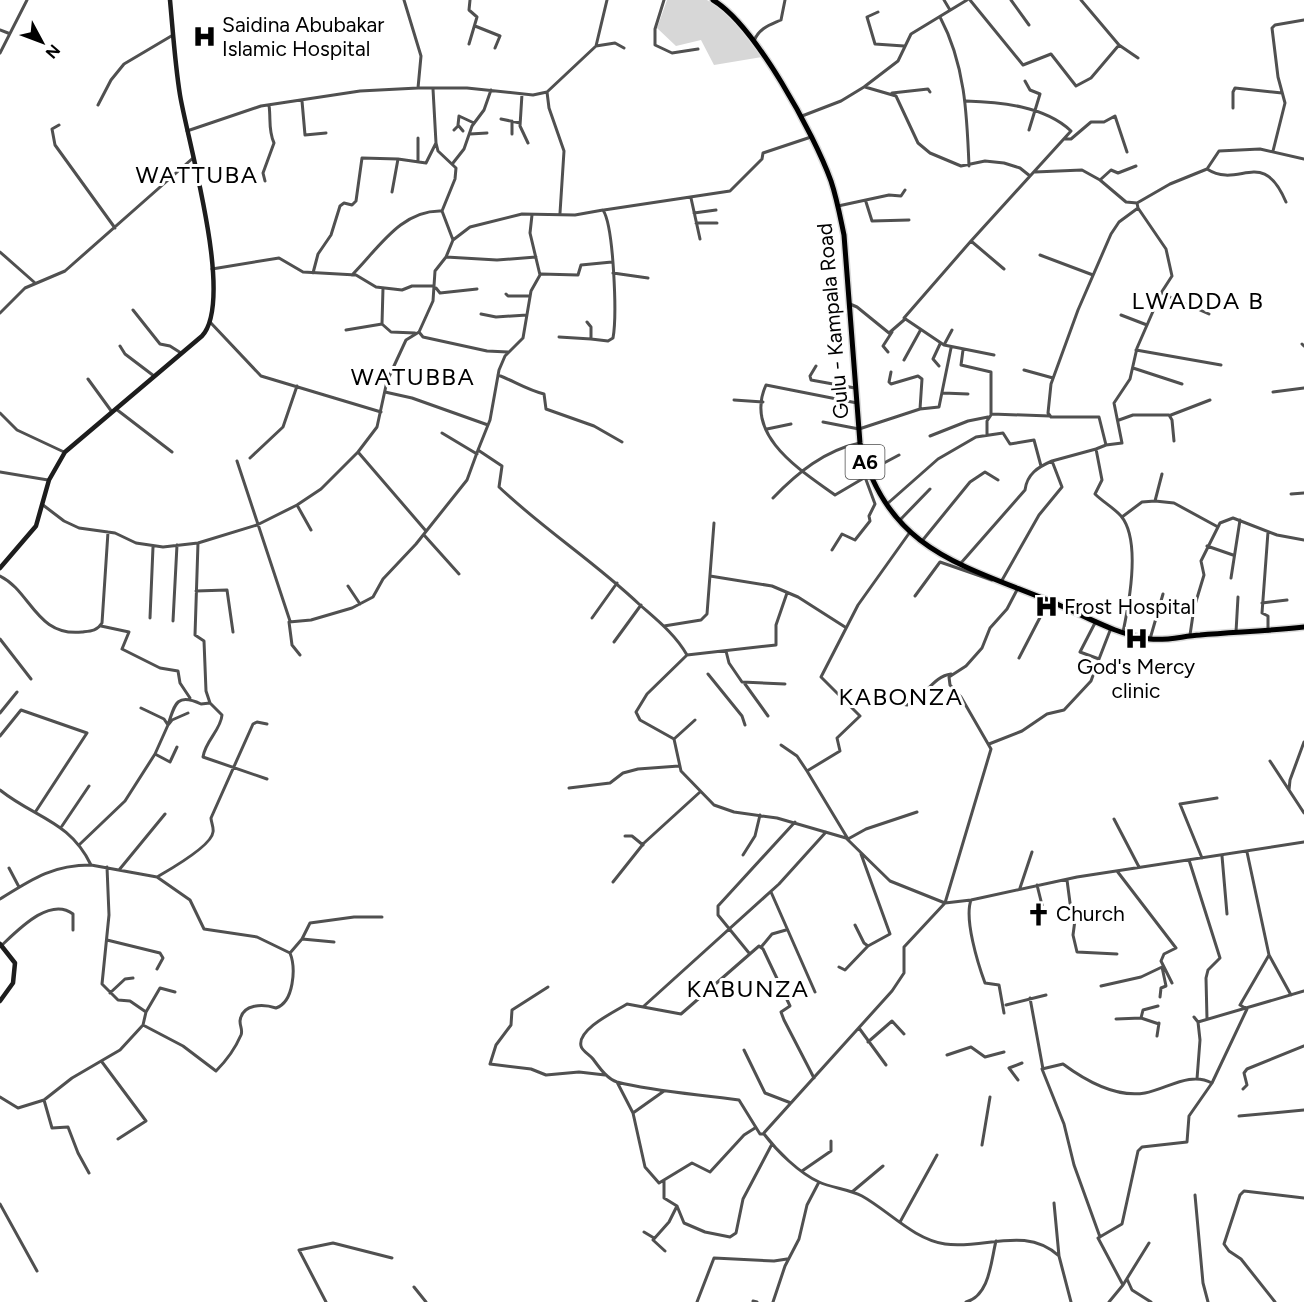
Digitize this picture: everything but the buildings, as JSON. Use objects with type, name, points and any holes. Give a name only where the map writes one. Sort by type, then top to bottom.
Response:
[{"type":"main road","name":"Gulu - Kampala Road","points":[[713,0],[738,20],[754,42],[800,116],[830,178],[844,235],[860,443],[867,474],[886,506],[899,521],[921,542],[960,564],[1123,632],[1150,639],[1304,627]]},
{"type":"street","points":[[0,53],[8,33],[27,0]]},
{"type":"street","points":[[0,568],[36,526],[49,480],[65,452],[181,353],[206,330],[210,322],[212,250],[187,131],[170,0]]},
{"type":"street","points":[[404,0],[421,56],[418,88]]},
{"type":"street","points":[[470,0],[469,10],[477,16],[470,44]]},
{"type":"street","points":[[596,46],[607,0]]},
{"type":"street","points":[[664,0],[655,29],[655,45],[672,53],[698,49]]},
{"type":"street","points":[[754,42],[756,35],[765,26],[781,20],[785,0]]},
{"type":"street","points":[[944,0],[950,10]]},
{"type":"street","points":[[800,116],[841,100],[864,87],[898,61],[914,31],[968,0],[1023,65],[1049,53],[1076,86],[1091,78],[1119,45]]},
{"type":"street","points":[[1011,0],[1029,25]]},
{"type":"street","points":[[1081,0],[1119,45],[1138,57]]},
{"type":"street","points":[[878,12],[867,17],[874,44],[904,46]]},
{"type":"street","points":[[940,17],[954,42],[966,101],[969,166]]},
{"type":"street","points":[[1273,152],[1284,112],[1272,28],[1275,25],[1304,20]]},
{"type":"street","points":[[475,26],[500,36],[495,48]]},
{"type":"street","points":[[0,30],[8,33]]},
{"type":"street","points":[[98,105],[111,80],[123,66],[173,34]]},
{"type":"street","points":[[187,131],[269,105],[360,91],[418,88],[491,90],[533,95],[547,92],[596,46],[611,42],[624,48]]},
{"type":"street","points":[[1025,81],[1030,90],[1040,94],[1029,130]]},
{"type":"street","points":[[864,87],[896,96],[910,129],[924,149],[955,164],[969,166],[985,161],[1004,163],[1032,174],[1082,170],[1100,180],[1125,202],[1137,202],[1170,184],[1207,169],[1213,156],[1223,150],[1273,152],[1304,159]]},
{"type":"street","points":[[891,93],[921,88],[928,89],[930,92]]},
{"type":"street","points":[[1233,108],[1235,88],[1282,93]]},
{"type":"street","points":[[433,89],[438,151],[453,164],[457,173],[442,211],[453,240]]},
{"type":"street","points":[[453,164],[474,123],[484,110],[491,90]]},
{"type":"street","points":[[547,92],[549,108],[564,151],[560,213]]},
{"type":"street","points":[[522,94],[520,123],[528,143]]},
{"type":"street","points":[[302,101],[305,135],[326,133]]},
{"type":"street","points":[[888,352],[883,346],[892,332],[992,214],[1070,133],[1069,129],[1034,111],[1000,102],[966,101]]},
{"type":"street","points":[[265,181],[263,173],[274,144],[268,130],[271,120],[269,105]]},
{"type":"street","points":[[454,130],[458,126],[459,116],[474,123]]},
{"type":"street","points":[[1065,139],[1071,139],[1091,122],[1104,122],[1115,116],[1127,152]]},
{"type":"street","points":[[501,119],[520,123]]},
{"type":"street","points":[[512,121],[512,134]]},
{"type":"street","points":[[59,125],[52,129],[55,145],[115,228]]},
{"type":"street","points":[[458,126],[463,131]]},
{"type":"street","points":[[470,134],[487,133]]},
{"type":"street","points":[[42,504],[73,525],[88,530],[108,532],[153,547],[198,543],[256,525],[297,505],[330,481],[377,428],[387,381],[406,340],[418,332],[433,301],[435,271],[446,257],[453,240],[470,227],[522,214],[575,215],[730,191],[762,159],[763,153],[777,146],[811,137]]},
{"type":"street","points":[[418,138],[418,161]]},
{"type":"street","points":[[313,274],[318,254],[331,235],[340,206],[344,203],[352,205],[356,201],[362,158],[398,159],[426,163],[436,143]]},
{"type":"street","points":[[0,313],[19,293],[34,282],[64,271],[193,158]]},
{"type":"street","points":[[392,192],[398,159]]},
{"type":"street","points":[[1100,180],[1111,170],[1118,173],[1136,166]]},
{"type":"street","points":[[1207,169],[1216,174],[1268,175],[1275,181],[1286,202]]},
{"type":"street","points":[[838,206],[889,195],[901,196],[905,190]]},
{"type":"street","points":[[691,198],[700,239]]},
{"type":"street","points":[[866,201],[872,221],[909,220]]},
{"type":"street","points":[[960,564],[1025,490],[1027,478],[1041,466],[1106,445],[1122,443],[1114,403],[1127,386],[1136,350],[1173,271],[1162,242],[1138,208],[1137,202]]},
{"type":"street","points":[[1050,416],[1049,394],[1053,378],[1093,275],[1117,224],[1138,208]]},
{"type":"street","points":[[559,337],[608,341],[613,338],[612,262],[608,219],[603,210]]},
{"type":"street","points":[[694,213],[716,210]]},
{"type":"street","points":[[352,275],[402,221],[426,211],[442,211]]},
{"type":"street","points":[[291,621],[311,620],[360,604],[373,597],[383,579],[425,533],[467,480],[488,425],[498,375],[508,352],[523,338],[530,296],[540,274],[530,233],[532,215]]},
{"type":"street","points":[[696,223],[717,223]]},
{"type":"street","points":[[971,241],[1004,269]]},
{"type":"street","points":[[0,252],[34,282]]},
{"type":"street","points":[[1040,255],[1093,275]]},
{"type":"street","points":[[446,257],[497,260],[536,257]]},
{"type":"street","points":[[212,269],[279,258],[294,268],[313,274],[352,275],[382,288],[402,290],[412,286],[434,286],[440,292],[477,289]]},
{"type":"street","points":[[540,274],[578,275],[581,265],[612,262]]},
{"type":"street","points":[[612,273],[648,278]]},
{"type":"street","points":[[382,288],[382,324],[391,332],[418,332]]},
{"type":"street","points":[[1161,293],[1209,314]]},
{"type":"street","points":[[506,294],[508,296],[530,296]]},
{"type":"street","points":[[848,303],[857,307],[884,330],[892,332]]},
{"type":"street","points":[[133,310],[160,344],[170,346],[181,353]]},
{"type":"street","points":[[481,314],[496,317],[527,315]]},
{"type":"street","points":[[1121,315],[1147,325]]},
{"type":"street","points":[[904,320],[942,345],[994,355]]},
{"type":"street","points":[[210,322],[258,374],[381,412]]},
{"type":"street","points":[[586,322],[591,327],[591,339]]},
{"type":"street","points":[[346,330],[382,324]]},
{"type":"street","points":[[939,366],[933,359],[952,330]]},
{"type":"street","points":[[904,360],[920,331]]},
{"type":"street","points":[[418,332],[423,338],[508,352]]},
{"type":"street","points":[[120,346],[125,354],[154,376]]},
{"type":"street","points":[[823,422],[859,429],[920,409],[939,407],[951,348]]},
{"type":"street","points":[[964,350],[961,365],[991,371],[990,416],[986,424],[987,435]]},
{"type":"street","points":[[1136,350],[1221,365]]},
{"type":"street","points":[[816,366],[810,380],[856,389]]},
{"type":"street","points":[[1133,368],[1182,384]]},
{"type":"street","points":[[1024,370],[1053,378]]},
{"type":"street","points":[[891,372],[889,382],[891,384],[918,376],[922,379],[920,409]]},
{"type":"street","points":[[498,375],[515,381],[529,391],[544,394],[546,409],[594,426],[622,442]]},
{"type":"street","points":[[88,379],[114,410],[172,452]]},
{"type":"street","points":[[857,403],[767,385],[763,402],[767,429],[772,442],[801,470],[837,495],[899,455]]},
{"type":"street","points":[[250,458],[283,427],[297,386]]},
{"type":"street","points":[[1273,392],[1304,388]]},
{"type":"street","points":[[385,392],[412,398],[488,425]]},
{"type":"street","points":[[943,393],[968,394]]},
{"type":"street","points":[[734,400],[763,402]]},
{"type":"street","points":[[1119,420],[1133,415],[1178,414],[1210,400]]},
{"type":"street","points":[[0,413],[17,430],[65,452]]},
{"type":"street","points":[[1169,415],[1173,420],[1174,441]]},
{"type":"street","points":[[930,436],[968,421],[990,416],[1098,416],[1106,445]]},
{"type":"street","points":[[767,429],[791,424]]},
{"type":"street","points":[[442,433],[502,466],[499,486],[530,516],[569,543],[617,583],[664,626],[687,655]]},
{"type":"street","points":[[886,506],[930,464],[976,437],[1005,433],[1010,444],[1034,440],[1041,466]]},
{"type":"street","points":[[773,498],[801,470],[849,445],[860,443]]},
{"type":"street","points":[[1096,449],[1102,480],[1095,494],[1122,517],[1131,544],[1130,587],[1123,632]]},
{"type":"street","points":[[358,452],[459,574]]},
{"type":"street","points":[[237,461],[291,621],[292,645],[300,655]]},
{"type":"street","points":[[915,596],[940,562],[985,579],[999,581],[1039,514],[1061,490],[1062,486],[1053,461]]},
{"type":"street","points":[[0,472],[49,480]]},
{"type":"street","points":[[921,542],[970,482],[985,472],[998,480]]},
{"type":"street","points":[[832,550],[842,534],[855,540],[870,521],[869,516],[876,504],[867,474]]},
{"type":"street","points":[[1155,501],[1162,474]]},
{"type":"street","points":[[899,521],[930,489]]},
{"type":"street","points":[[1292,494],[1304,494]]},
{"type":"street","points":[[1122,517],[1142,502],[1155,501],[1174,504],[1218,527]]},
{"type":"street","points":[[297,505],[311,530]]},
{"type":"street","points":[[1190,636],[1194,608],[1204,576],[1200,564],[1218,527],[1229,518],[1240,520],[1268,532],[1304,540]]},
{"type":"street","points":[[1231,578],[1240,520]]},
{"type":"street","points":[[664,626],[704,619],[707,614],[714,523]]},
{"type":"street","points":[[101,626],[108,532]]},
{"type":"street","points":[[807,771],[840,751],[837,738],[860,716],[821,677],[845,627],[910,532]]},
{"type":"street","points":[[1268,532],[1262,603],[1262,613],[1268,620],[1268,631]]},
{"type":"street","points":[[198,543],[195,635],[204,641],[206,691],[210,703],[220,712],[222,720],[203,757],[267,779]]},
{"type":"street","points":[[173,621],[177,545]]},
{"type":"street","points":[[1207,546],[1224,554],[1234,555]]},
{"type":"street","points":[[150,618],[153,547]]},
{"type":"street","points":[[0,576],[17,588],[38,617],[66,633],[91,631],[101,626],[129,632],[122,649],[160,668],[178,671],[180,683],[190,698],[201,705],[210,703]]},
{"type":"street","points":[[710,576],[761,582],[798,597],[845,627]]},
{"type":"street","points":[[592,618],[617,583]]},
{"type":"street","points":[[348,586],[360,604]]},
{"type":"street","points":[[884,693],[907,705],[916,701],[943,676],[966,666],[980,651],[990,628],[1007,609],[1018,588]]},
{"type":"street","points":[[196,591],[227,590],[233,632]]},
{"type":"street","points":[[674,740],[637,717],[636,712],[647,694],[687,655],[776,645],[776,625],[787,593]]},
{"type":"street","points":[[1150,639],[1162,594]]},
{"type":"street","points":[[1236,632],[1238,597]]},
{"type":"street","points":[[1262,603],[1287,600]]},
{"type":"street","points":[[1019,658],[1046,603],[1050,601]]},
{"type":"street","points":[[614,642],[641,605]]},
{"type":"street","points":[[1096,621],[1080,652],[1099,659]]},
{"type":"street","points":[[989,744],[1022,732],[1047,714],[1064,710],[1091,681],[1111,628]]},
{"type":"street","points":[[0,639],[31,679]]},
{"type":"street","points":[[726,651],[729,663],[768,716]]},
{"type":"street","points":[[708,674],[742,716],[745,724]]},
{"type":"street","points":[[763,1134],[901,980],[904,973],[904,947],[945,903],[989,763],[989,744],[961,697],[950,685],[951,674]]},
{"type":"street","points":[[745,684],[785,684]]},
{"type":"street","points":[[0,713],[16,692]]},
{"type":"street","points":[[80,844],[125,801],[155,754],[178,701],[190,698]]},
{"type":"street","points":[[141,708],[164,719],[168,725]]},
{"type":"street","points":[[0,736],[5,727],[24,710],[87,733],[36,811]]},
{"type":"street","points":[[168,725],[172,720],[188,713]]},
{"type":"street","points":[[674,740],[696,720]]},
{"type":"street","points":[[157,877],[191,855],[211,837],[213,832],[211,818],[253,724],[257,722],[267,724]]},
{"type":"street","points":[[674,740],[678,765],[700,792],[721,808],[795,822],[848,839],[866,829],[917,812]]},
{"type":"street","points":[[1289,790],[1290,780],[1304,741]]},
{"type":"street","points":[[781,746],[797,756],[848,839],[890,881],[945,903],[972,900],[1020,888],[1139,867],[1304,842]]},
{"type":"street","points":[[155,754],[170,762],[177,747]]},
{"type":"street","points":[[58,774],[78,749]]},
{"type":"street","points":[[1270,761],[1304,813]]},
{"type":"street","points":[[569,788],[610,783],[623,773],[638,769],[678,765]]},
{"type":"street","points":[[62,826],[89,786]]},
{"type":"street","points":[[0,790],[21,807],[36,811],[62,826],[80,844],[91,865]]},
{"type":"street","points":[[613,882],[642,845],[700,792]]},
{"type":"street","points":[[1202,858],[1180,804],[1217,798]]},
{"type":"street","points":[[119,870],[165,814]]},
{"type":"street","points":[[743,855],[755,836],[760,815]]},
{"type":"street","points":[[1114,819],[1139,867]]},
{"type":"street","points":[[749,953],[732,929],[718,915],[718,906],[795,822]]},
{"type":"street","points":[[644,1006],[771,892],[826,832]]},
{"type":"street","points":[[625,836],[632,836],[642,845]]},
{"type":"street","points":[[839,967],[845,970],[868,946],[890,933],[860,852]]},
{"type":"street","points":[[1020,888],[1032,852]]},
{"type":"street","points":[[1247,852],[1269,955],[1291,995]]},
{"type":"street","points":[[1222,856],[1227,914]]},
{"type":"street","points":[[1189,860],[1220,958],[1208,970],[1206,978],[1207,1019]]},
{"type":"street","points":[[0,899],[36,876],[60,867],[91,865],[107,867],[157,877],[190,900],[204,929],[257,937],[290,953],[293,963],[292,983],[284,1003],[276,1008],[262,1004],[248,1009],[240,1021],[240,1036],[232,1053],[216,1071],[183,1046],[143,1025]]},
{"type":"street","points":[[107,867],[110,901],[102,984],[119,1001],[130,1001],[146,1012]]},
{"type":"street","points":[[9,868],[19,887]]},
{"type":"street","points":[[1117,871],[1176,948],[1161,957],[1166,986],[1161,988],[1160,997]]},
{"type":"street","points":[[1067,880],[1071,916],[1075,920],[1110,920]]},
{"type":"street","points":[[1037,885],[1042,904]]},
{"type":"street","points":[[771,892],[778,903],[778,910],[786,930],[815,992]]},
{"type":"street","points":[[972,900],[968,910],[969,922],[979,968],[985,983],[999,985],[1004,1013]]},
{"type":"street","points":[[0,1001],[13,983],[15,970],[12,958],[1,945],[22,926],[53,909],[66,908],[73,914],[73,930]]},
{"type":"street","points":[[290,953],[302,939],[310,923],[354,917],[382,917]]},
{"type":"street","points":[[1075,920],[1073,935],[1077,952],[1117,954]]},
{"type":"street","points":[[855,925],[864,943],[868,946]]},
{"type":"street","points":[[786,930],[772,934],[681,1014],[627,1004],[584,1034],[581,1046],[616,1082],[650,1091],[668,1089],[739,1100],[760,1134],[763,1134],[802,1171],[819,1182],[864,1197],[926,1238],[944,1244],[996,1241],[1037,1242],[1046,1245],[1059,1256]]},
{"type":"street","points":[[302,939],[334,942]]},
{"type":"street","points":[[107,940],[160,953],[163,958],[157,969]]},
{"type":"street","points":[[761,946],[790,1006],[782,1011],[782,1015],[814,1078]]},
{"type":"street","points":[[1247,1009],[1240,1005],[1269,955]]},
{"type":"street","points":[[1162,967],[1172,984]]},
{"type":"street","points":[[1101,986],[1141,977],[1162,967]]},
{"type":"street","points":[[110,993],[125,979],[133,978]]},
{"type":"street","points":[[548,987],[512,1010],[511,1025],[496,1045],[490,1064],[531,1069],[546,1075],[579,1072],[607,1075]]},
{"type":"street","points":[[0,1097],[18,1108],[44,1100],[72,1078],[120,1050],[143,1025],[146,1012],[160,988],[175,992]]},
{"type":"street","points":[[1198,1022],[1304,991]]},
{"type":"street","points":[[1006,1005],[1046,995]]},
{"type":"street","points":[[1030,998],[1043,1069],[1067,1132],[1074,1165],[1084,1189],[1092,1222],[1101,1238]]},
{"type":"street","points":[[1001,1000],[1010,1009]]},
{"type":"street","points":[[1141,1018],[1143,1010],[1158,1006]]},
{"type":"street","points":[[1123,1285],[1098,1240],[1101,1235],[1120,1226],[1124,1220],[1139,1149],[1186,1143],[1189,1116],[1212,1083],[1247,1009]]},
{"type":"street","points":[[1194,1017],[1198,1022],[1197,1079]]},
{"type":"street","points":[[1116,1019],[1141,1018],[1159,1023],[1157,1036]]},
{"type":"street","points":[[868,1041],[892,1021],[904,1034]]},
{"type":"street","points":[[860,1028],[886,1065]]},
{"type":"street","points":[[1243,1089],[1247,1085],[1244,1073],[1246,1069],[1304,1046]]},
{"type":"street","points":[[947,1055],[970,1047],[985,1057],[1004,1052]]},
{"type":"street","points":[[744,1050],[765,1094],[791,1103]]},
{"type":"street","points":[[102,1062],[146,1121],[118,1139]]},
{"type":"street","points":[[1018,1080],[1010,1068],[1022,1063]]},
{"type":"street","points":[[1043,1069],[1063,1064],[1118,1094],[1147,1093],[1197,1079],[1212,1083]]},
{"type":"street","points":[[616,1082],[633,1113],[645,1167],[657,1182],[664,1181],[694,1163],[710,1172],[744,1135],[755,1128]]},
{"type":"street","points":[[633,1113],[658,1093],[668,1089]]},
{"type":"street","points":[[982,1145],[990,1097]]},
{"type":"street","points":[[44,1100],[52,1128],[56,1130],[68,1127],[89,1173]]},
{"type":"street","points":[[1239,1116],[1304,1110]]},
{"type":"street","points":[[802,1171],[831,1151],[831,1142]]},
{"type":"street","points":[[664,1181],[664,1198],[677,1206],[687,1225],[705,1232],[733,1236],[743,1199],[772,1144]]},
{"type":"street","points":[[900,1221],[937,1155]]},
{"type":"street","points":[[851,1192],[883,1166]]},
{"type":"street","points":[[773,1302],[788,1259],[799,1239],[807,1205],[819,1182]]},
{"type":"street","points":[[1275,1302],[1241,1259],[1227,1249],[1224,1244],[1226,1235],[1240,1195],[1244,1191],[1304,1198]]},
{"type":"street","points":[[1195,1195],[1203,1283],[1208,1302]]},
{"type":"street","points":[[1054,1203],[1059,1256],[1071,1302]]},
{"type":"street","points":[[0,1204],[37,1271]]},
{"type":"street","points":[[654,1239],[669,1222],[677,1206]]},
{"type":"street","points":[[644,1232],[665,1251]]},
{"type":"street","points":[[966,1302],[972,1300],[984,1288],[996,1241]]},
{"type":"street","points":[[326,1302],[299,1250],[333,1243],[392,1258]]},
{"type":"street","points":[[1109,1302],[1123,1285],[1149,1243]]},
{"type":"street","points":[[697,1302],[714,1258],[774,1261],[788,1259]]},
{"type":"street","points":[[1127,1279],[1132,1290],[1151,1302]]},
{"type":"street","points":[[414,1287],[426,1302]]},
{"type":"shaded area","points":[[667,0],[707,0],[729,14],[762,57],[714,65],[701,40],[676,46],[657,28]]},
{"type":"place","name":"Saidina Abubakar Islamic Hospital","points":[[204,37]]},
{"type":"place","name":"Frost Hospital","points":[[1046,607]]},
{"type":"place","name":"God's Mercy clinic","points":[[1136,639]]},
{"type":"place","name":"Church","points":[[1038,914]]},
{"type":"district","name":"WATTUBA","points":[[197,175]]},
{"type":"district","name":"LWADDA B","points":[[1198,301]]},
{"type":"district","name":"WATUBBA","points":[[413,377]]},
{"type":"district","name":"KABONZA","points":[[901,697]]},
{"type":"district","name":"KABUNZA","points":[[748,989]]}]
